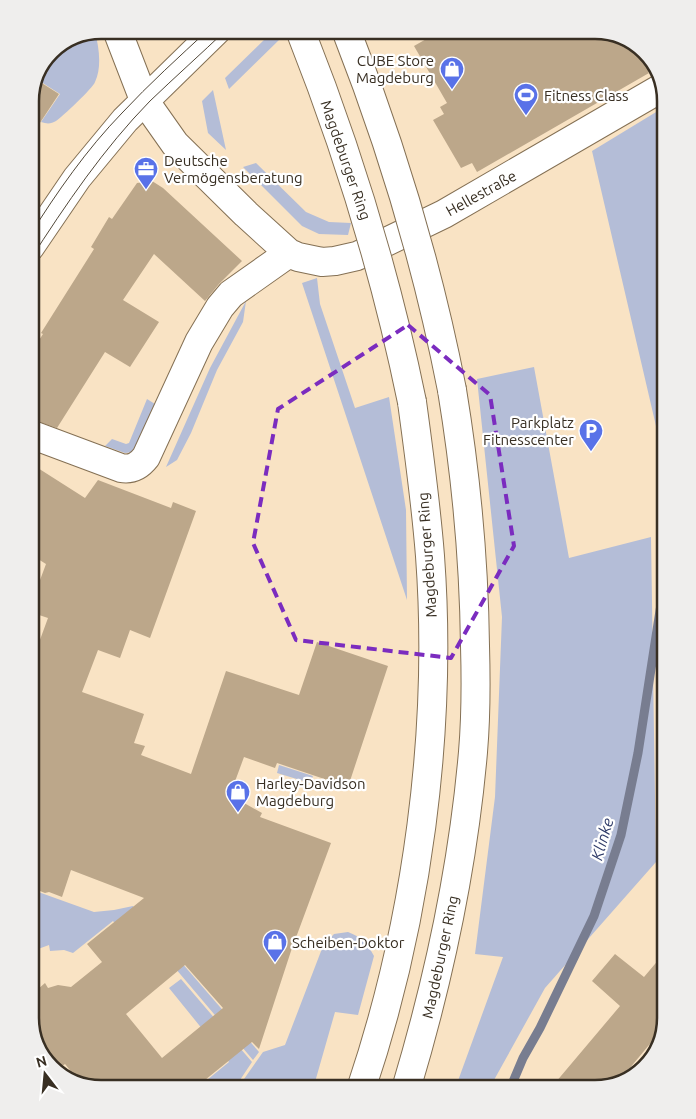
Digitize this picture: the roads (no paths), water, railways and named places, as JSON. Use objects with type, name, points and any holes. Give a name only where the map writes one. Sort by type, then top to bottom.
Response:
[{"type":"main road","name":"Hellestraße","points":[[120,39],[144,100],[175,144],[246,214],[289,253],[322,262],[357,256],[444,214],[656,91]]},
{"type":"main road","points":[[39,234],[82,172],[125,120],[208,39]]},
{"type":"main road","name":"Magdeburger Ring","points":[[303,39],[348,161],[386,288],[412,402],[430,557],[432,679],[429,750],[419,843],[402,936],[380,1024],[363,1080]]},
{"type":"main road","name":"Magdeburger Ring","points":[[349,39],[404,195],[435,310],[452,390],[467,495],[472,559],[476,682],[473,751],[462,849],[454,898],[425,1025],[409,1080]]},
{"type":"main road","points":[[39,437],[120,468],[127,469],[139,465],[146,457],[199,342],[220,307],[231,294],[289,253]]},
{"type":"waterway","name":"Klinke","points":[[514,1080],[594,916],[621,835],[638,753],[657,630]]},
{"type":"tram line","points":[[39,221],[73,171],[109,127],[153,81],[198,39]]},
{"type":"tram line","points":[[39,246],[101,157],[133,119],[216,39]]},
{"type":"place","name":"CUBE Store Magdeburg","points":[[452,90]]},
{"type":"place","name":"Fitness Class","points":[[526,116]]},
{"type":"place","name":"Deutsche Vermögensberatung","points":[[146,190]]},
{"type":"place","name":"Parkplatz Fitnesscenter","points":[[591,452]]},
{"type":"place","name":"Harley-Davidson Magdeburg","points":[[238,813]]},
{"type":"place","name":"Scheiben-Doktor","points":[[275,963]]}]
